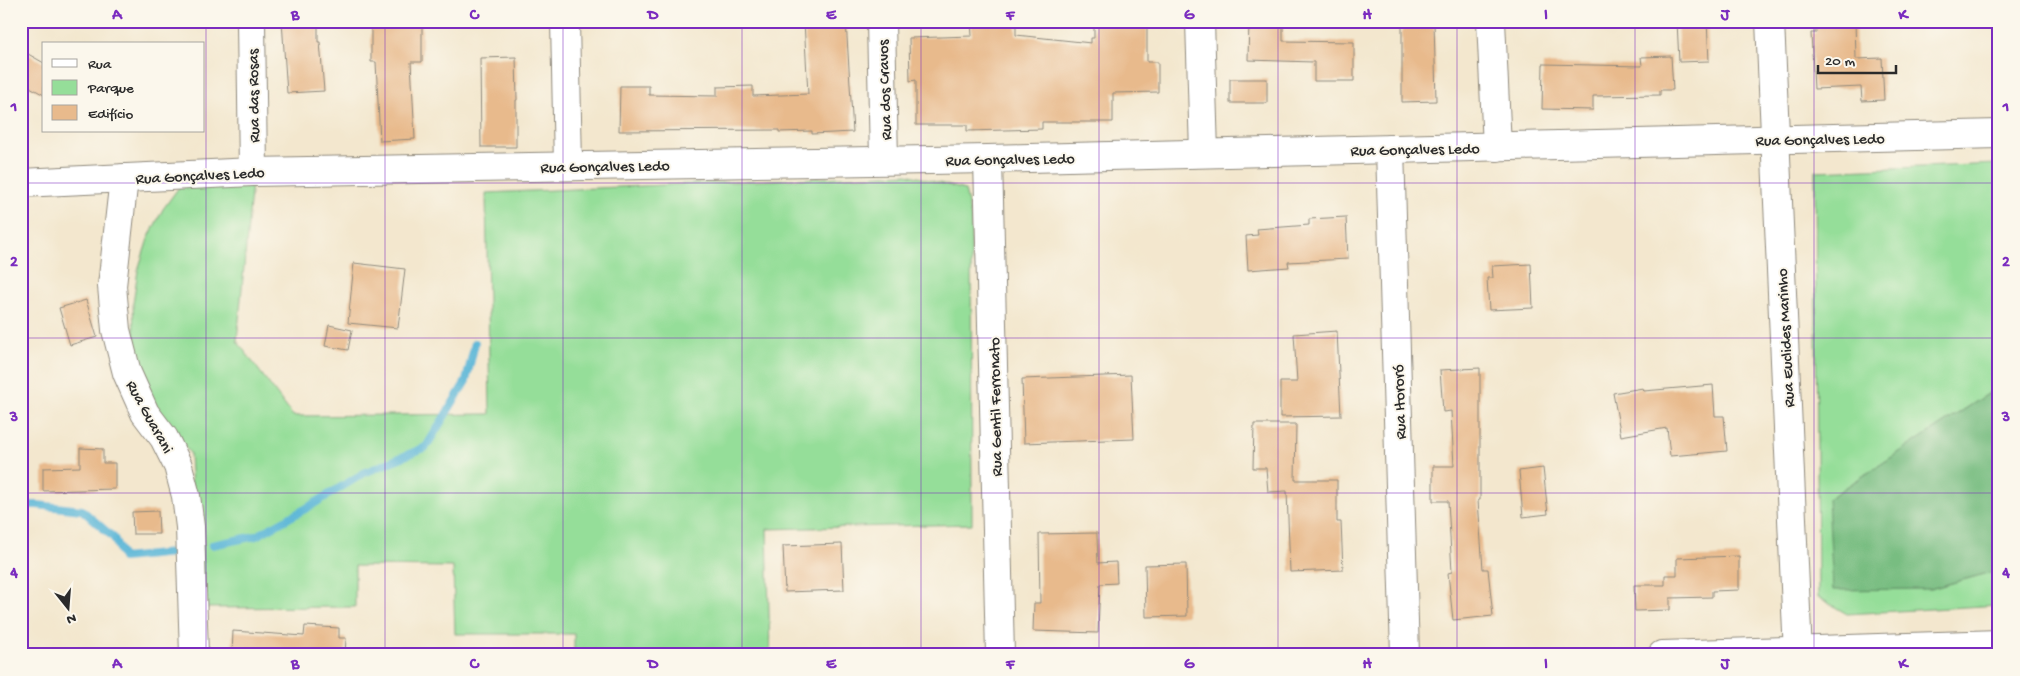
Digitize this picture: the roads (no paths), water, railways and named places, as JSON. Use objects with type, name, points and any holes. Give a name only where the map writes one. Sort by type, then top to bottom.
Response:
[{"type":"street","name":"Rua das Rosas","points":[[251,21],[252,172]]},
{"type":"street","points":[[564,21],[568,166]]},
{"type":"street","name":"Rua dos Cravos","points":[[881,21],[884,160]]},
{"type":"street","points":[[1200,21],[1204,153]]},
{"type":"street","points":[[1491,21],[1496,146]]},
{"type":"street","name":"Rua Euclides Marinho","points":[[1770,21],[1798,652]]},
{"type":"street","name":"Rua Gonçalves Ledo","points":[[21,183],[252,172],[988,159],[1999,134]]},
{"type":"street","name":"Rua Itororó","points":[[1390,149],[1406,655]]},
{"type":"street","name":"Rua Gentil Ferronato","points":[[988,159],[1000,655]]},
{"type":"street","name":"Rua Guarani","points":[[124,178],[112,286],[116,330],[127,373],[145,413],[164,438],[178,466],[186,496],[190,527],[194,655]]},
{"type":"street","points":[[1662,655],[1999,644]]},
{"type":"waterway","points":[[212,545],[256,536],[307,508],[364,473],[426,447],[466,381],[475,343]]},
{"type":"waterway","points":[[21,505],[82,510],[114,538],[123,558],[173,553]]}]
